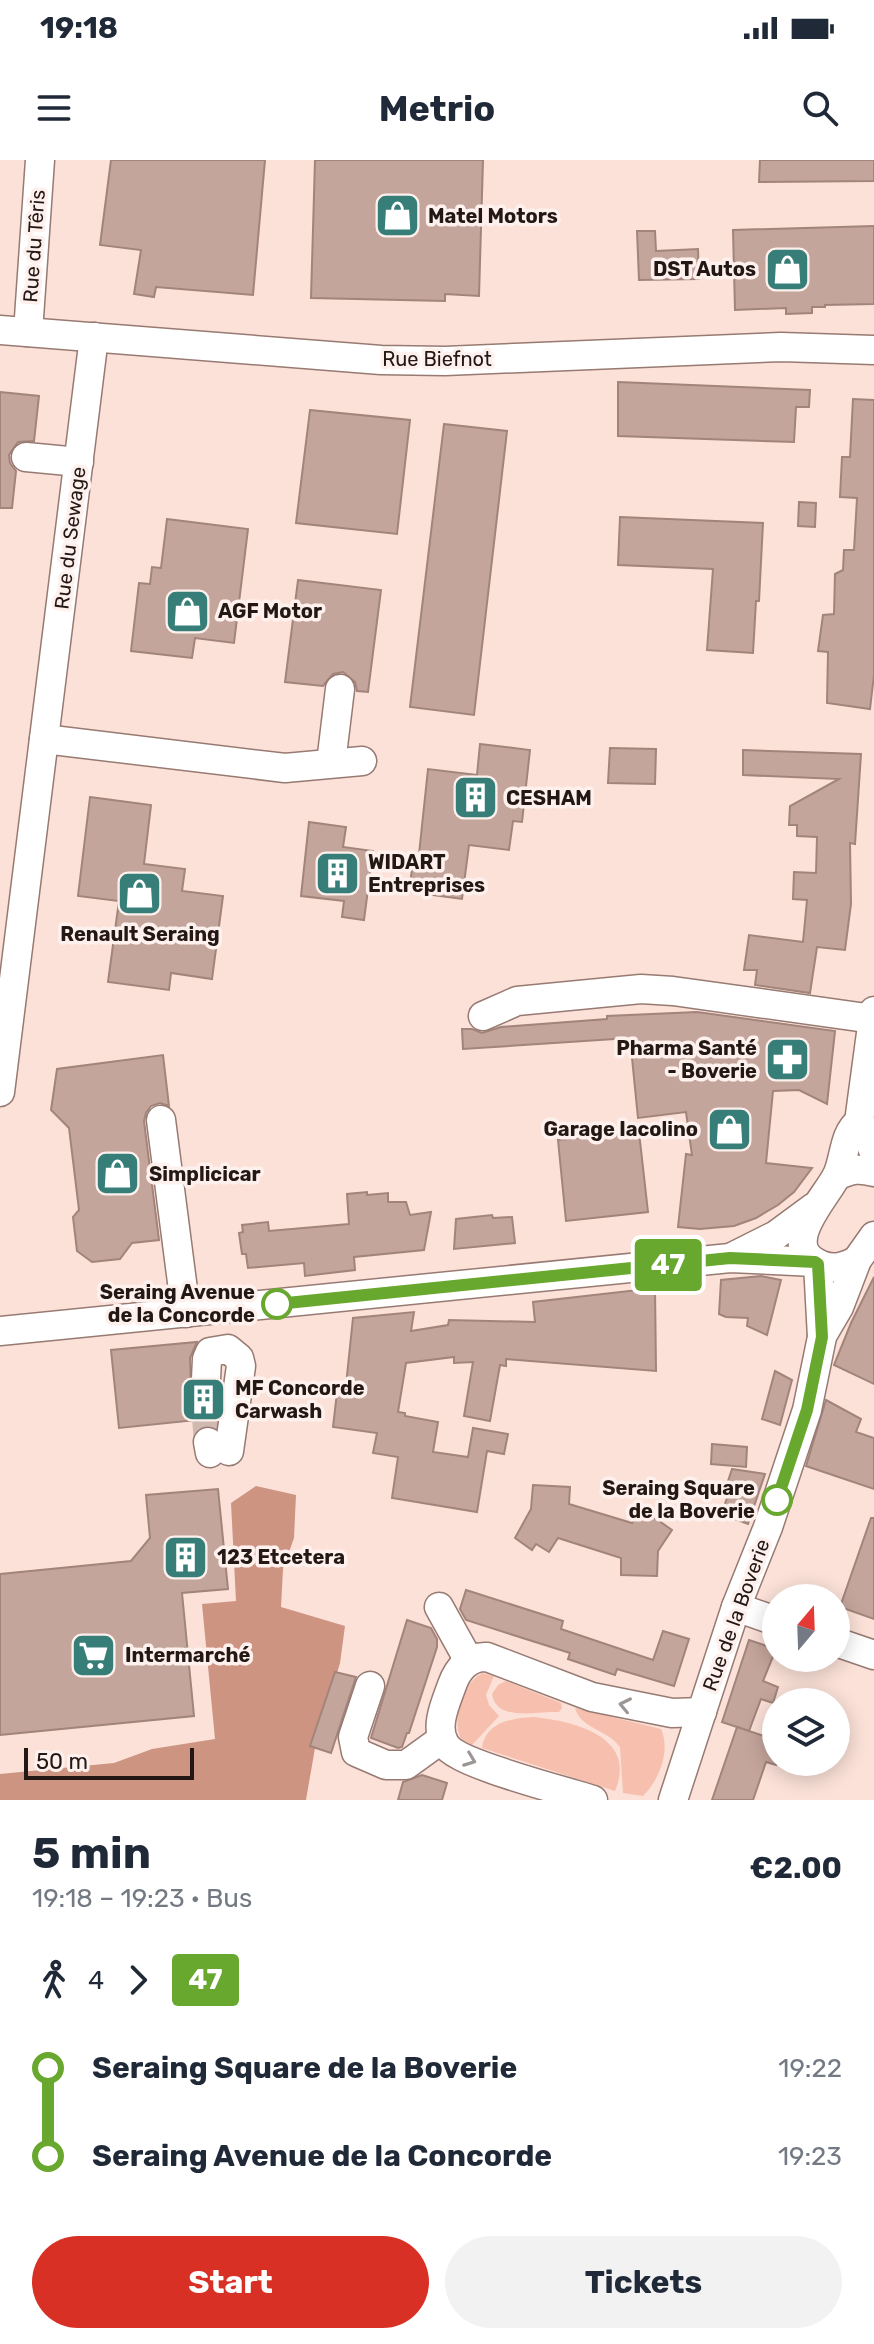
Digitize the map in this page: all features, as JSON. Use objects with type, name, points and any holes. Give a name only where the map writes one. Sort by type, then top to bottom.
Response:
[{"type":"street","name":"Rue du Têris","points":[[28,332],[40,160]]},
{"type":"street","name":"Rue Biefnot","points":[[0,330],[340,357],[432,361],[781,347],[874,350]]},
{"type":"street","name":"Rue du Sewage","points":[[0,1092],[94,337]]},
{"type":"street","points":[[26,457],[79,462]]},
{"type":"street","points":[[331,763],[340,689]]},
{"type":"street","points":[[44,739],[285,768],[362,761]]},
{"type":"street","points":[[483,1016],[517,1001],[641,989],[873,1019]]},
{"type":"street","name":"Rue de la Boverie","points":[[673,1800],[736,1607],[807,1410],[822,1337],[816,1263],[804,1244],[804,1229],[837,1176],[849,1133],[859,1122],[874,1011]]},
{"type":"street","points":[[161,1120],[186,1313]]},
{"type":"street","points":[[859,1122],[867,1133],[874,1153]]},
{"type":"street","points":[[837,1176],[849,1170],[874,1172]]},
{"type":"street","points":[[730,1258],[776,1235],[817,1205]]},
{"type":"street","name":"Rue de la Boverie","points":[[816,1263],[837,1268],[867,1250]]},
{"type":"street","name":"Rue de la Boverie","points":[[822,1337],[867,1250]]},
{"type":"street","points":[[0,1331],[730,1258],[816,1263]]},
{"type":"street","points":[[206,1379],[210,1352],[228,1349],[239,1358],[241,1366],[216,1449]]},
{"type":"street","points":[[439,1607],[469,1661]]},
{"type":"street","points":[[736,1607],[762,1616]]},
{"type":"street","points":[[850,1647],[874,1655]]},
{"type":"street","points":[[593,1800],[452,1752],[442,1739],[441,1722],[454,1678],[469,1661],[478,1657],[499,1660],[576,1692],[611,1702],[672,1713],[702,1712]]},
{"type":"street","points":[[370,1686],[353,1737],[356,1752],[386,1765],[406,1765],[442,1739]]},
{"type":"shaded area","points":[[256,1486],[296,1495],[294,1538],[283,1569],[281,1607],[345,1626],[340,1663],[315,1748],[306,1800],[0,1800],[0,1774],[114,1763],[152,1749],[215,1739],[202,1604],[236,1601],[231,1503]]},
{"type":"shaded area","points":[[482,1673],[494,1676],[486,1695],[489,1705],[499,1716],[472,1745],[461,1739],[458,1712],[464,1693]]},
{"type":"shaded area","points":[[506,1681],[561,1703],[562,1708],[559,1712],[508,1712],[495,1703],[492,1694],[498,1685]]},
{"type":"shaded area","points":[[575,1708],[661,1729],[665,1746],[662,1765],[643,1796],[623,1793],[620,1747],[582,1720]]},
{"type":"shaded area","points":[[533,1717],[583,1728],[610,1744],[618,1757],[620,1772],[615,1791],[482,1748],[494,1727]]},
{"type":"building","points":[[111,160],[265,160],[253,295],[156,287],[154,297],[134,294],[141,250],[100,245]]},
{"type":"building","name":"Matel Motors","points":[[315,160],[483,160],[479,296],[445,294],[445,301],[311,298]]},
{"type":"building","points":[[760,160],[874,160],[874,181],[759,182]]},
{"type":"building","name":"DST Autos","points":[[874,226],[874,304],[825,305],[812,307],[812,313],[786,314],[786,308],[735,310],[733,230]]},
{"type":"building","points":[[637,231],[655,231],[656,251],[698,249],[699,279],[639,280]]},
{"type":"building","points":[[618,382],[810,390],[809,407],[796,407],[794,442],[618,436]]},
{"type":"building","points":[[0,392],[39,396],[34,441],[18,442],[9,455],[16,471],[12,508],[0,508]]},
{"type":"building","points":[[853,399],[874,400],[874,675],[870,709],[827,703],[828,652],[818,651],[823,615],[834,614],[835,574],[843,570],[844,550],[854,550],[857,498],[840,497],[842,457],[850,457]]},
{"type":"building","points":[[310,410],[410,420],[397,534],[296,523]]},
{"type":"building","points":[[444,424],[507,431],[474,715],[410,707]]},
{"type":"building","points":[[799,502],[816,503],[815,527],[798,526]]},
{"type":"building","points":[[620,517],[763,523],[753,653],[707,650],[713,569],[618,565]]},
{"type":"building","name":"AGF Motor","points":[[167,519],[248,529],[234,643],[195,638],[192,658],[131,651],[139,583],[150,584],[152,567],[161,568]]},
{"type":"building","points":[[298,580],[381,590],[368,692],[357,691],[355,682],[343,672],[333,674],[323,686],[285,682]]},
{"type":"building","name":"CESHAM","points":[[480,744],[530,750],[522,822],[513,821],[509,850],[469,845],[462,899],[409,892],[414,854],[419,854],[428,769],[477,775]]},
{"type":"building","points":[[610,748],[656,749],[655,784],[608,783]]},
{"type":"building","points":[[743,750],[861,754],[855,844],[850,843],[851,904],[845,950],[817,947],[810,993],[755,985],[757,970],[744,970],[749,935],[803,942],[807,900],[793,899],[794,872],[816,873],[817,837],[797,836],[797,825],[789,825],[790,806],[839,779],[743,775]]},
{"type":"building","name":"Renault Seraing","points":[[90,797],[151,805],[144,864],[185,869],[182,891],[223,896],[212,979],[171,973],[169,990],[108,982],[119,901],[78,896]]},
{"type":"building","name":"WIDART Entreprises","points":[[309,822],[346,827],[343,847],[373,851],[364,920],[342,917],[344,901],[301,896]]},
{"type":"building","name":"Garage Iacolino","points":[[697,1012],[835,1031],[827,1104],[799,1090],[773,1091],[766,1163],[812,1168],[794,1192],[778,1205],[734,1226],[678,1227],[686,1154],[692,1155],[686,1112],[638,1118],[630,1038],[463,1049],[462,1029],[482,1033],[501,1027],[607,1019],[607,1016]]},
{"type":"building","name":"Simplicicar","points":[[163,1055],[169,1106],[160,1103],[151,1106],[144,1121],[159,1240],[132,1243],[120,1259],[92,1262],[77,1251],[73,1217],[79,1210],[69,1128],[51,1110],[57,1069]]},
{"type":"building","name":"Garage Iacolino","points":[[639,1132],[648,1212],[566,1221],[558,1140]]},
{"type":"building","points":[[367,1192],[367,1195],[388,1193],[388,1202],[406,1202],[410,1215],[431,1212],[424,1250],[354,1257],[355,1270],[305,1276],[304,1263],[248,1268],[239,1233],[243,1232],[242,1225],[268,1222],[269,1231],[349,1224],[347,1194]]},
{"type":"building","points":[[492,1215],[493,1218],[512,1217],[515,1243],[454,1249],[456,1219]]},
{"type":"building","points":[[761,1276],[781,1280],[767,1335],[747,1326],[748,1318],[719,1314],[721,1280]]},
{"type":"building","points":[[874,1277],[874,1384],[834,1365]]},
{"type":"building","points":[[655,1288],[656,1371],[506,1359],[506,1366],[500,1365],[490,1421],[464,1416],[473,1362],[454,1363],[454,1357],[406,1363],[398,1412],[438,1422],[433,1452],[468,1457],[473,1428],[508,1434],[504,1454],[487,1451],[477,1512],[392,1498],[398,1457],[373,1453],[377,1433],[333,1427],[338,1384],[346,1385],[353,1318],[414,1312],[411,1331],[448,1325],[449,1320],[535,1322],[533,1302]]},
{"type":"building","points":[[197,1342],[190,1358],[191,1386],[197,1394],[214,1394],[215,1427],[206,1425],[197,1429],[196,1420],[119,1428],[111,1350]]},
{"type":"building","points":[[775,1371],[792,1380],[780,1425],[762,1419]]},
{"type":"building","points":[[826,1400],[861,1419],[856,1432],[874,1438],[874,1489],[806,1466]]},
{"type":"building","points":[[712,1444],[747,1447],[746,1467],[711,1464]]},
{"type":"building","points":[[732,1469],[765,1474],[748,1524],[721,1514],[732,1485],[727,1484]]},
{"type":"building","points":[[533,1485],[570,1487],[569,1504],[632,1523],[642,1509],[672,1530],[658,1551],[657,1576],[621,1575],[621,1558],[558,1538],[549,1552],[536,1544],[532,1550],[515,1538],[531,1509]]},
{"type":"building","name":"Intermarché","points":[[218,1489],[228,1589],[182,1593],[194,1716],[0,1735],[0,1574],[131,1561],[150,1538],[146,1495]]},
{"type":"building","points":[[871,1518],[874,1518],[874,1619],[850,1611],[848,1584]]},
{"type":"building","points":[[466,1590],[563,1621],[561,1629],[653,1660],[663,1631],[689,1639],[674,1686],[617,1669],[615,1675],[568,1659],[570,1653],[466,1620],[460,1609]]},
{"type":"building","points":[[407,1620],[431,1628],[437,1639],[437,1647],[409,1733],[402,1747],[398,1748],[371,1738]]},
{"type":"building","points":[[749,1640],[762,1644],[762,1672],[767,1672],[763,1681],[778,1688],[762,1688],[762,1699],[749,1731],[722,1722]]},
{"type":"building","points":[[335,1672],[356,1677],[331,1753],[310,1746]]},
{"type":"building","points":[[737,1727],[762,1735],[762,1774],[753,1800],[712,1800]]},
{"type":"building","points":[[422,1775],[447,1783],[442,1800],[398,1800],[403,1782]]},
{"type":"tunnel","points":[[206,1379],[204,1394],[208,1442]]},
{"type":"bus line","name":"47","points":[[277,1304],[730,1258],[815,1262],[818,1264],[822,1337],[807,1410],[777,1500]]},
{"type":"place","name":"Matel Motors","points":[[397,216]]},
{"type":"place","name":"DST Autos","points":[[787,269]]},
{"type":"place","name":"AGF Motor","points":[[187,611]]},
{"type":"place","name":"CESHAM","points":[[475,798]]},
{"type":"place","name":"WIDART Entreprises","points":[[337,874]]},
{"type":"place","name":"Renault Seraing","points":[[140,894]]},
{"type":"place","name":"Pharma Santé - Boverie","points":[[788,1059]]},
{"type":"place","name":"Garage Iacolino","points":[[729,1129]]},
{"type":"place","name":"Simplicicar","points":[[118,1174]]},
{"type":"place","name":"Seraing Avenue de la Concorde","points":[[277,1304]]},
{"type":"place","name":"MF Concorde Carwash","points":[[204,1400]]},
{"type":"place","name":"Seraing Square de la Boverie","points":[[777,1500]]},
{"type":"place","name":"123 Etcetera","points":[[186,1557]]},
{"type":"place","name":"Intermarché","points":[[94,1655]]}]
